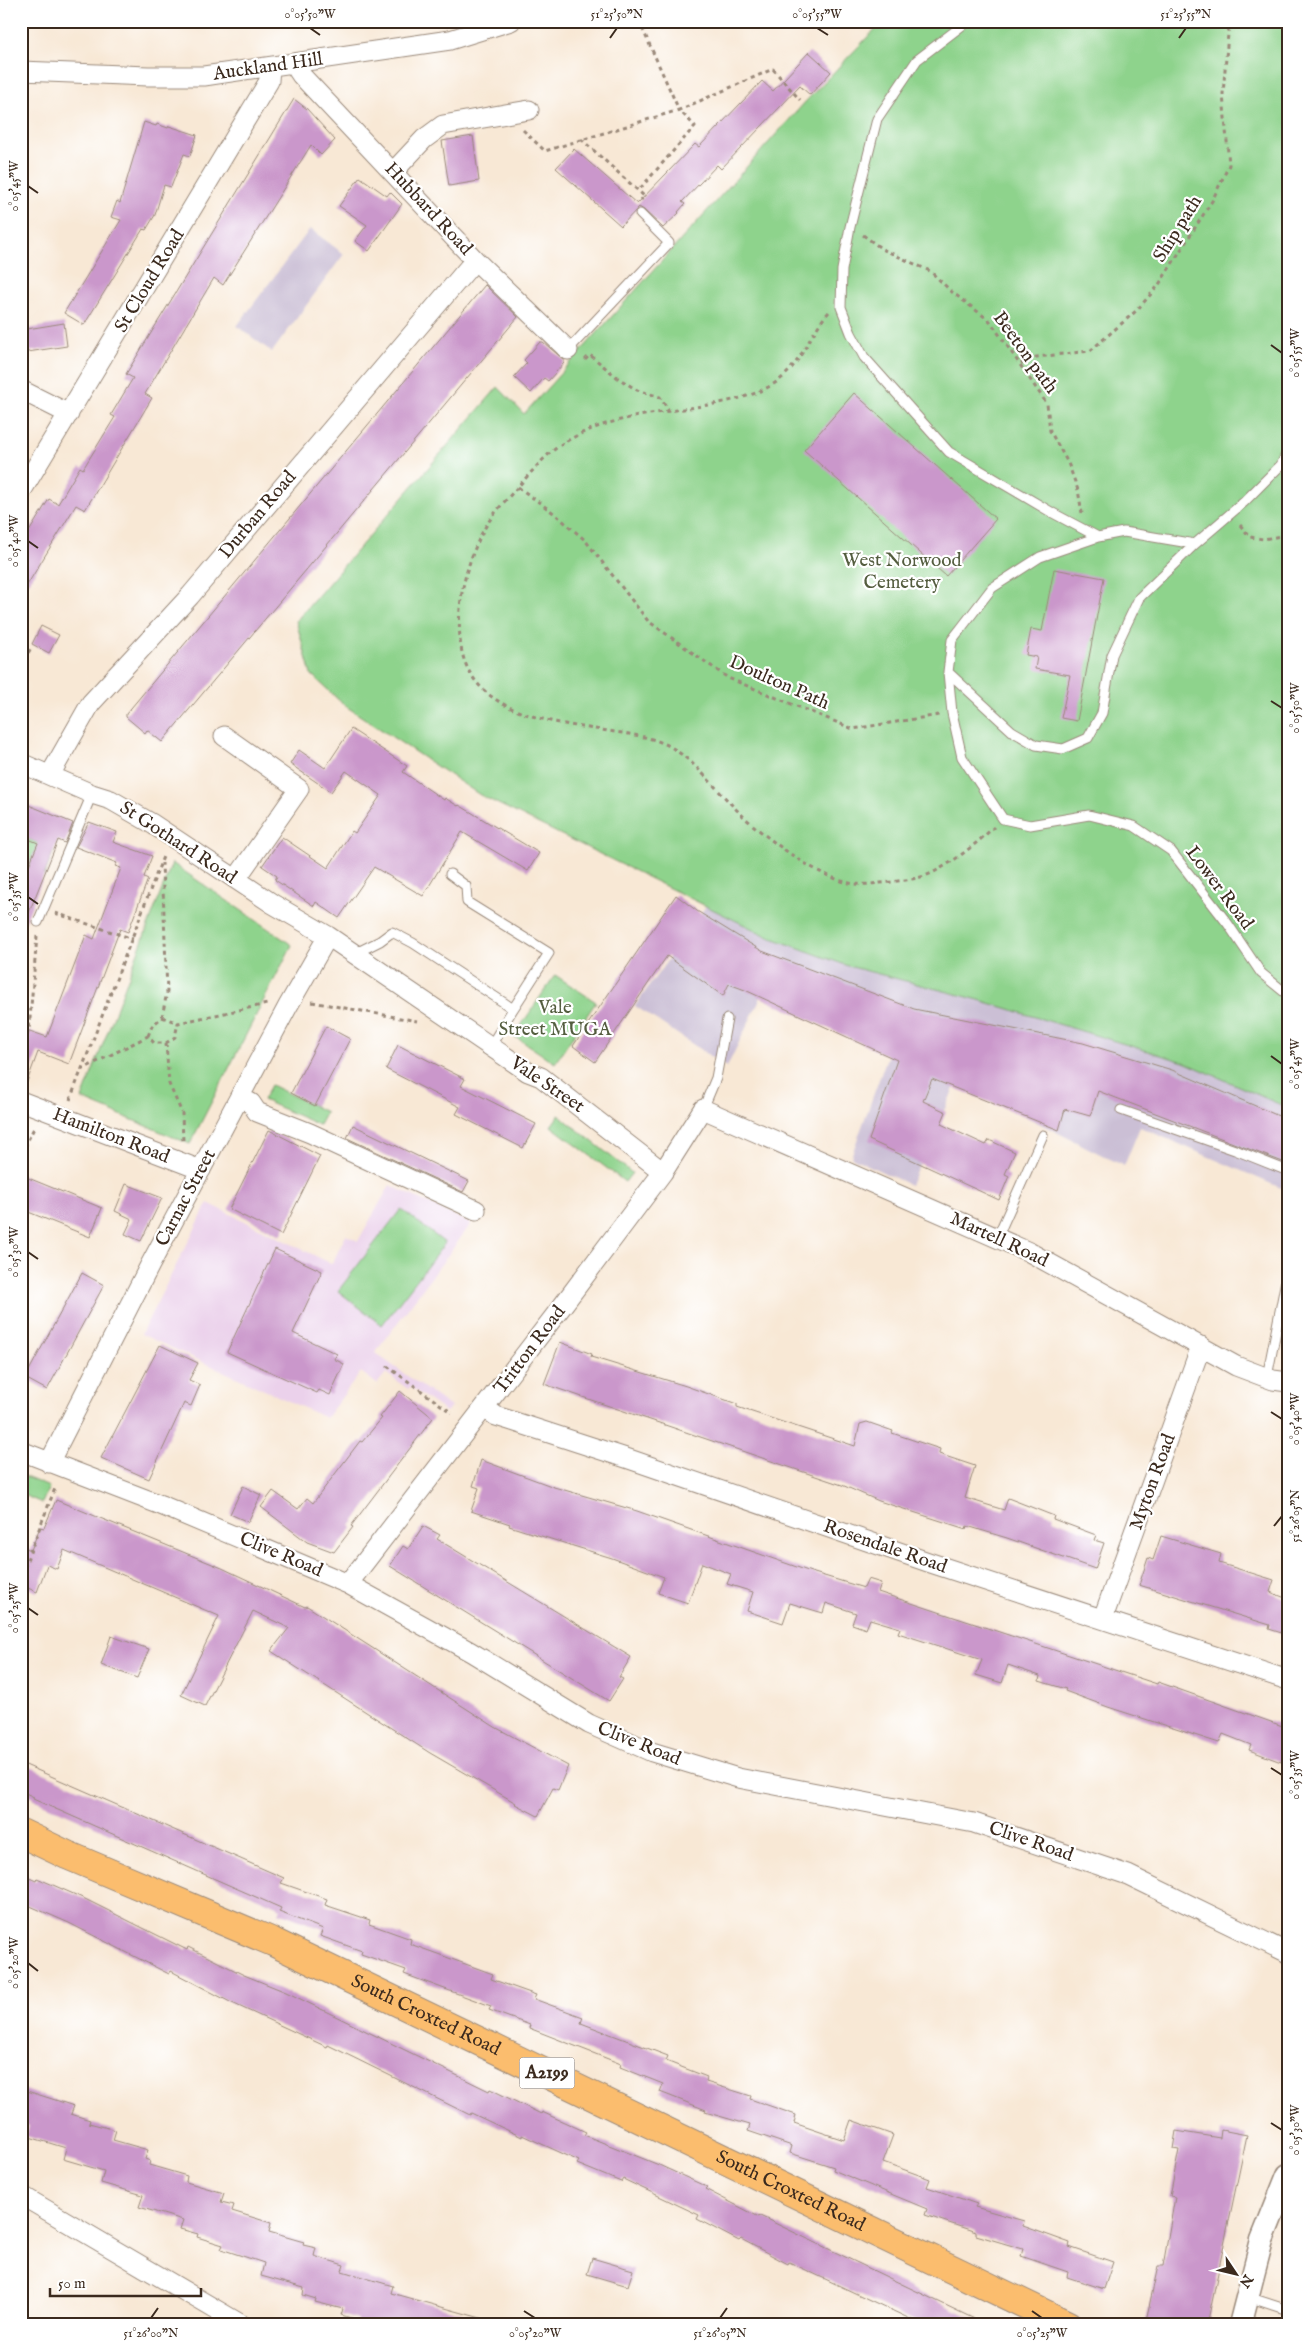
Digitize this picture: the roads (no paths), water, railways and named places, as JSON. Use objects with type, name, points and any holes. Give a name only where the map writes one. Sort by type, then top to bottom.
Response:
[{"type":"main road","name":"South Croxted Road","points":[[21,1833],[66,1855],[273,1942],[1068,2325]]},
{"type":"street","name":"Auckland Hill","points":[[21,71],[178,77],[270,67],[450,40],[511,21]]},
{"type":"street","name":"Hubbard Road","points":[[293,63],[301,75],[475,260],[568,350]]},
{"type":"street","name":"St Cloud Road","points":[[21,492],[269,81],[270,67]]},
{"type":"street","points":[[394,172],[424,139],[442,125],[508,116],[528,110]]},
{"type":"street","name":"Durban Road","points":[[50,775],[91,703],[190,596],[475,260]]},
{"type":"street","points":[[21,390],[68,414]]},
{"type":"street","points":[[224,736],[299,789],[236,879]]},
{"type":"street","name":"St Gothard Road","points":[[21,763],[92,794],[111,800],[151,823],[273,904],[328,936]]},
{"type":"street","name":"Vale Street","points":[[328,936],[435,1007],[490,1047],[528,1072],[541,1077],[663,1172]]},
{"type":"street","name":"Carnac Street","points":[[49,1463],[150,1265],[328,936]]},
{"type":"street","points":[[240,1097],[252,1103],[257,1112],[310,1133],[476,1210]]},
{"type":"street","name":"Hamilton Road","points":[[21,1102],[201,1170]]},
{"type":"street","name":"Tritton Road","points":[[348,1584],[485,1408],[663,1172],[703,1109]]},
{"type":"street","name":"Martell Road","points":[[703,1109],[1029,1252],[1236,1366],[1288,1382]]},
{"type":"street","name":"Myton Road","points":[[1103,1618],[1201,1346]]},
{"type":"street","name":"Rosendale Road","points":[[485,1408],[502,1418],[647,1464],[931,1563],[1288,1680]]},
{"type":"street","name":"Clive Road","points":[[21,1451],[161,1505],[348,1584],[471,1652],[589,1724],[652,1752],[738,1778],[974,1823],[1011,1834],[1128,1876],[1288,1953]]},
{"type":"street","points":[[1240,2325],[1262,2240],[1288,2174]]},
{"type":"street","points":[[21,2195],[242,2325]]},
{"type":"lane","points":[[968,21],[918,60],[877,119],[850,227],[842,270],[841,306],[850,333],[864,357],[949,452],[1098,537]]},
{"type":"lane","points":[[568,350],[669,243],[640,214]]},
{"type":"lane","points":[[1194,544],[1124,532],[1098,537],[1040,557],[992,588],[952,640],[948,672],[1012,731],[1036,746],[1063,749],[1088,738],[1102,713],[1112,655],[1139,598],[1194,544],[1230,514],[1281,465],[1288,451]]},
{"type":"lane","name":"Lower Road","points":[[948,672],[952,713],[962,758],[1003,819],[1030,825],[1089,815],[1134,826],[1171,851],[1228,924],[1262,974],[1288,995]]},
{"type":"lane","points":[[38,922],[92,794]]},
{"type":"lane","points":[[450,874],[466,886],[467,902],[549,953],[490,1047]]},
{"type":"lane","points":[[354,954],[380,941],[392,932],[413,943],[513,1009]]},
{"type":"lane","points":[[703,1109],[716,1078],[727,1019]]},
{"type":"lane","points":[[1121,1110],[1235,1150],[1288,1171]]},
{"type":"lane","points":[[997,1238],[1043,1135]]},
{"type":"lane","points":[[1267,1377],[1288,1270]]},
{"type":"lane","points":[[1246,2297],[1288,2310]]},
{"type":"park label","name":"West Norwood Cemetery","points":[[902,572]]},
{"type":"park label","name":"Vale Street MUGA","points":[[555,1019]]}]
